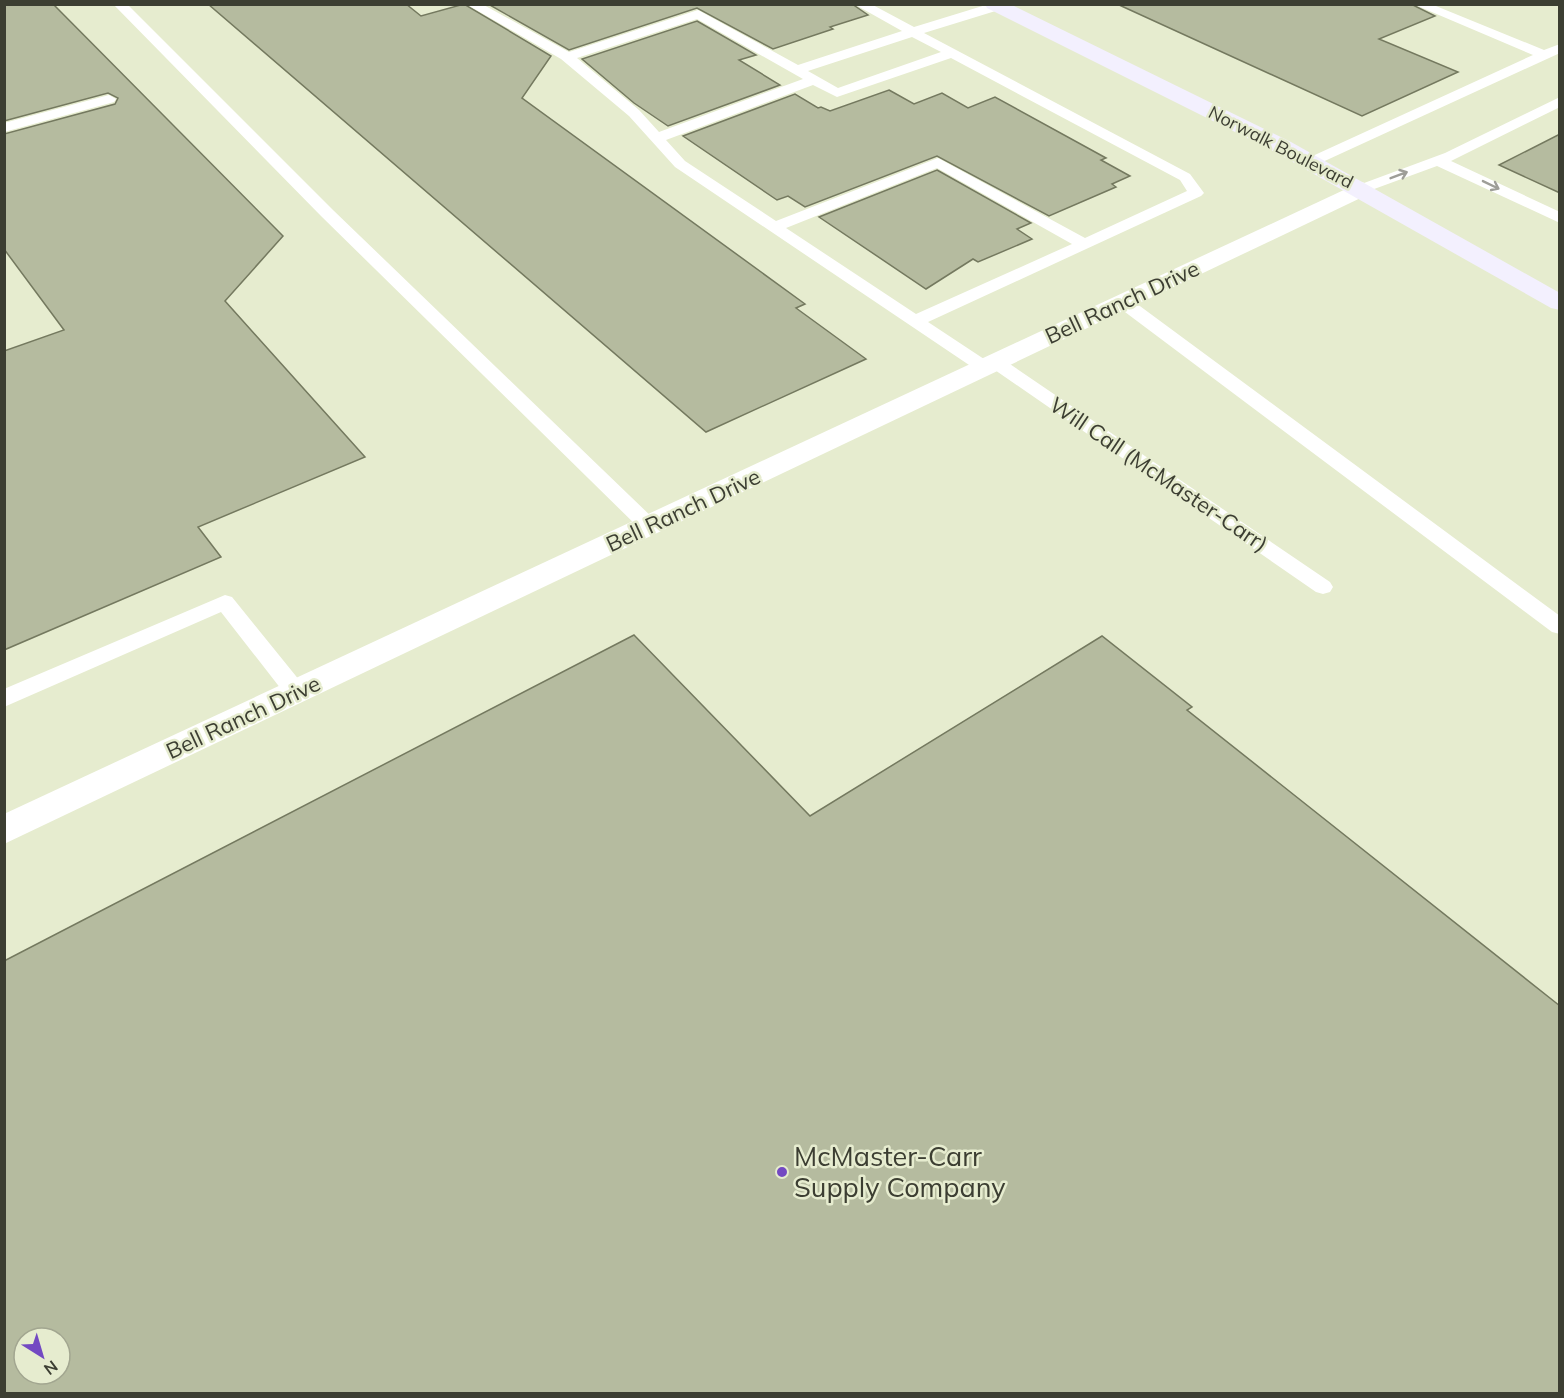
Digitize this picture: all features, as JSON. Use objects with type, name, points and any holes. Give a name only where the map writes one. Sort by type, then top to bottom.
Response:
[{"type":"main road","name":"Norwalk Boulevard","points":[[997,5],[1311,162],[1560,303]]},
{"type":"street","name":"Bell Ranch Drive","points":[[4,830],[1361,189]]},
{"type":"lane","points":[[119,4],[327,213],[649,526]]},
{"type":"lane","name":"Will Call (McMaster-Carr)","points":[[472,4],[568,57],[634,113],[680,164],[915,321],[990,365],[1323,587]]},
{"type":"lane","points":[[860,4],[1185,177],[1196,193],[915,321]]},
{"type":"lane","points":[[1419,4],[1544,55]]},
{"type":"lane","points":[[796,70],[997,5]]},
{"type":"lane","points":[[568,57],[698,14],[837,93],[952,53]]},
{"type":"lane","points":[[1311,162],[1560,48]]},
{"type":"lane","points":[[657,138],[813,80]]},
{"type":"lane","points":[[4,128],[109,99]]},
{"type":"lane","points":[[1361,189],[1437,160],[1560,101]]},
{"type":"lane","points":[[1437,160],[1560,218]]},
{"type":"lane","points":[[774,227],[938,162],[1084,244]]},
{"type":"lane","points":[[1123,302],[1560,627]]},
{"type":"lane","points":[[4,699],[225,602],[296,692]]},
{"type":"building","points":[[4,4],[53,4],[283,236],[225,301],[365,457],[198,527],[221,557],[4,650],[4,351],[64,330],[4,249],[4,134],[115,104],[118,98],[108,93],[4,121]]},
{"type":"building","points":[[208,4],[406,4],[421,16],[464,4],[551,56],[522,98],[805,304],[796,308],[866,359],[706,432]]},
{"type":"building","points":[[488,4],[852,4],[868,15],[773,49],[697,8],[569,50]]},
{"type":"building","points":[[1117,4],[1411,4],[1435,16],[1379,39],[1458,72],[1362,116]]},
{"type":"building","points":[[697,21],[756,55],[739,60],[780,85],[668,126],[634,103],[582,59]]},
{"type":"building","points":[[889,90],[914,104],[942,93],[968,108],[995,97],[1106,158],[1101,160],[1130,176],[1112,184],[1116,187],[1049,216],[937,156],[805,207],[788,196],[777,200],[683,136],[795,94],[818,108],[830,111]]},
{"type":"building","points":[[1560,134],[1560,193],[1499,165]]},
{"type":"building","points":[[937,170],[1031,223],[1017,229],[1032,239],[978,262],[973,259],[926,289],[819,217]]},
{"type":"building","name":"McMaster-Carr Supply Company","points":[[634,635],[810,816],[1102,636],[1192,707],[1187,710],[1560,1006],[1560,1394],[4,1394],[4,961]]},
{"type":"place","name":"McMaster-Carr Supply Company","points":[[782,1172]]}]
